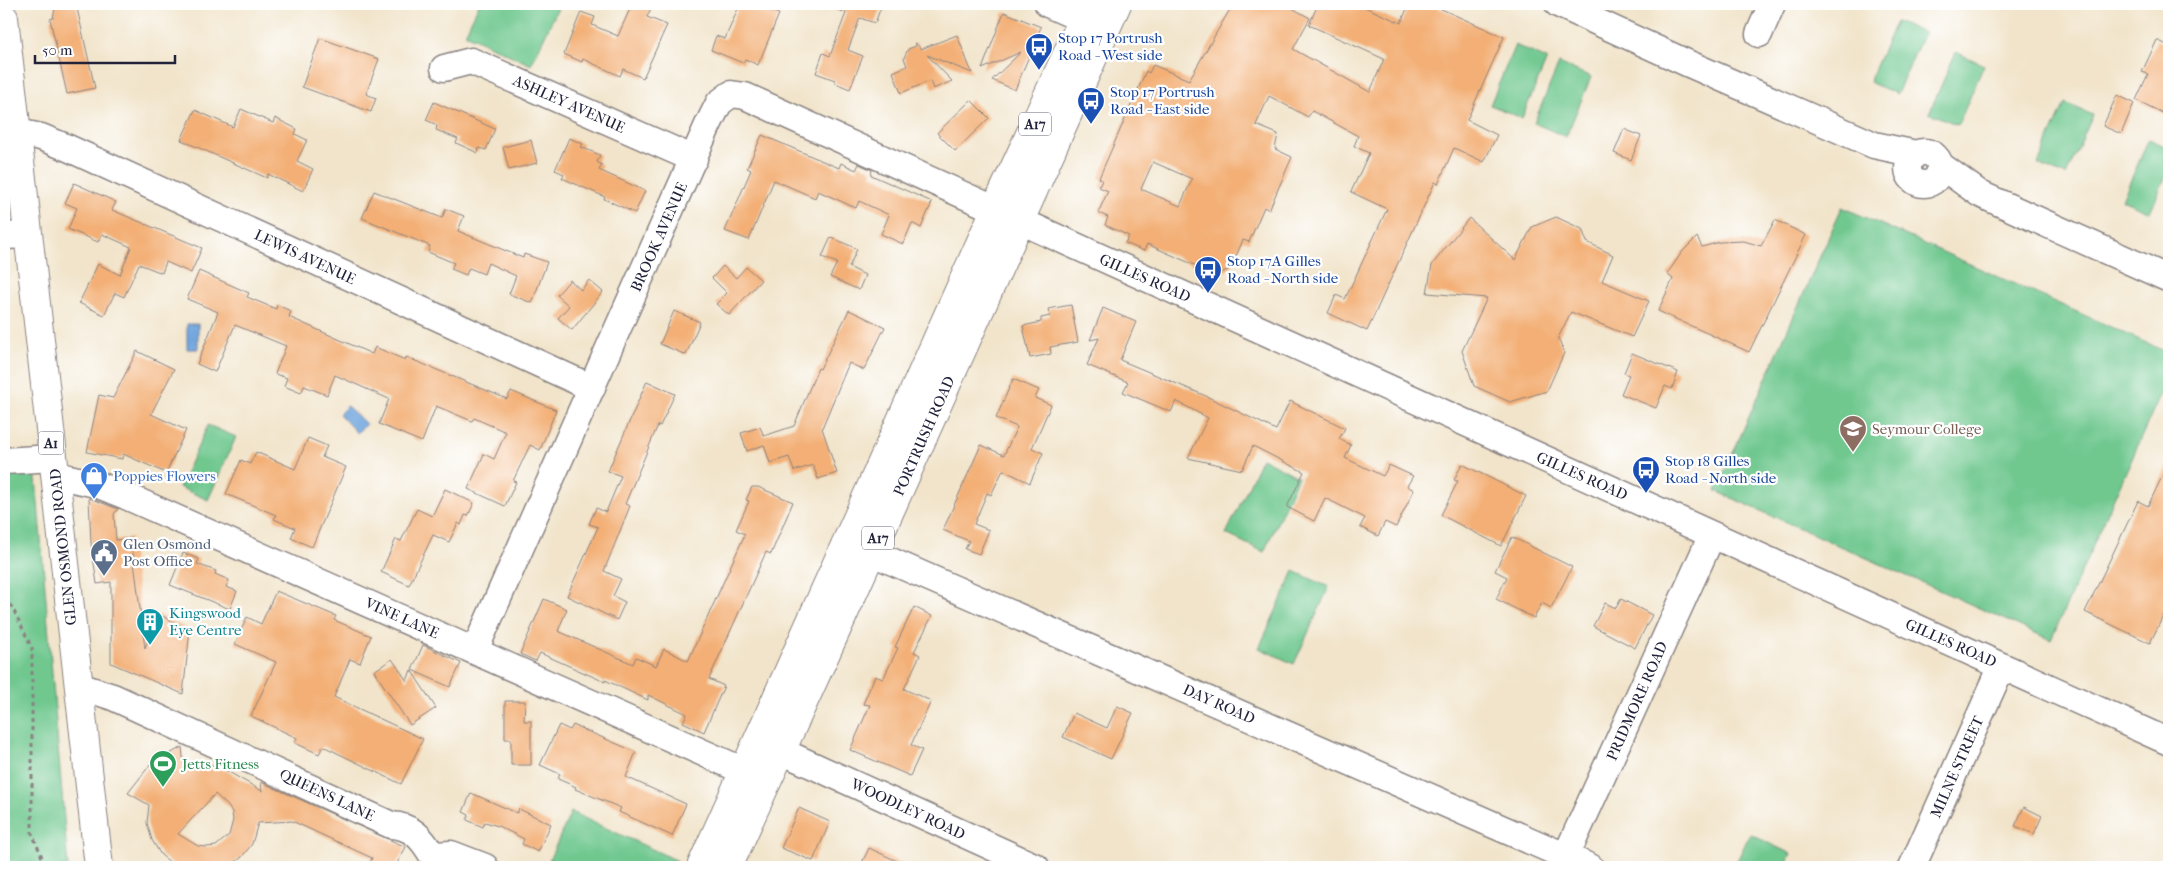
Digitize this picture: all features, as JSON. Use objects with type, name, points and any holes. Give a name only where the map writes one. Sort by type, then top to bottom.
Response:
[{"type":"highway","name":"PORTRUSH ROAD","points":[[728,867],[780,751],[859,547],[995,210],[1093,18],[1117,4]]},
{"type":"highway","name":"GLEN OSMOND ROAD","points":[[4,18],[16,132],[16,236],[54,466],[99,867]]},
{"type":"highway","name":"PORTRUSH ROAD","points":[[701,867],[744,771],[859,547],[1020,222],[1093,18]]},
{"type":"street","points":[[1048,4],[1093,18]]},
{"type":"street","points":[[1558,4],[2169,279]]},
{"type":"street","points":[[1759,34],[1772,4]]},
{"type":"street","name":"ASHLEY AVENUE","points":[[444,68],[471,61],[694,159]]},
{"type":"street","name":"BROOK AVENUE","points":[[475,650],[719,103],[731,94],[745,96],[995,210]]},
{"type":"street","name":"LEWIS AVENUE","points":[[16,132],[42,137],[77,152],[592,388]]},
{"type":"street","name":"GILLES ROAD","points":[[995,210],[2169,742]]},
{"type":"street","name":"VINE LANE","points":[[4,461],[54,466],[126,496],[744,771]]},
{"type":"street","name":"PRIDMORE ROAD","points":[[1564,862],[1712,535]]},
{"type":"street","name":"DAY ROAD","points":[[859,547],[1564,862],[1590,867]]},
{"type":"street","name":"MILNE STREET","points":[[1912,867],[2002,666]]},
{"type":"street","name":"QUEENS LANE","points":[[79,686],[113,697],[391,825],[411,829],[424,841],[429,861],[451,854],[485,867]]},
{"type":"street","name":"WOODLEY ROAD","points":[[780,751],[1036,867]]},
{"type":"path","points":[[4,599],[12,608],[32,648],[32,833],[46,867]]},
{"type":"green space","points":[[479,4],[560,4],[531,65],[465,34]]},
{"type":"green space","points":[[1896,21],[1924,33],[1897,94],[1869,82]]},
{"type":"green space","points":[[1515,45],[1547,59],[1522,118],[1490,105]]},
{"type":"green space","points":[[1956,52],[1984,65],[1958,125],[1929,113]]},
{"type":"green space","points":[[1559,63],[1591,77],[1566,137],[1534,123]]},
{"type":"green space","points":[[2065,103],[2093,115],[2066,176],[2038,164]]},
{"type":"green space","points":[[2149,139],[2169,148],[2169,169],[2150,212],[2122,200]]},
{"type":"green space","points":[[1842,207],[2169,353],[2169,375],[2051,640],[1716,491]]},
{"type":"green space","points":[[208,425],[236,437],[208,500],[179,487]]},
{"type":"green space","points":[[1262,458],[1298,477],[1264,552],[1226,534]]},
{"type":"green space","points":[[35,466],[68,867],[4,867],[4,469]]},
{"type":"green space","points":[[1294,571],[1329,587],[1294,664],[1259,648]]},
{"type":"green space","points":[[571,812],[678,861],[675,867],[546,867]]},
{"type":"green space","points":[[1750,834],[1791,854],[1785,867],[1734,867]]},
{"type":"water","points":[[187,324],[198,324],[198,349],[187,349]]},
{"type":"water","points":[[347,406],[366,424],[357,433],[339,414]]},
{"type":"building","points":[[56,4],[76,4],[95,88],[67,94],[50,19],[53,18]]},
{"type":"building","points":[[632,4],[653,4],[647,17],[667,25],[643,78],[623,69],[620,76],[583,59],[582,62],[564,54],[581,12],[595,17],[592,25],[618,36]]},
{"type":"building","points":[[740,4],[754,4],[779,14],[758,65],[745,59],[743,63],[711,50],[716,36],[725,39]]},
{"type":"building","points":[[827,4],[882,4],[875,23],[860,18],[848,50],[863,56],[850,89],[835,83],[835,80],[816,73],[823,53],[830,56],[846,13],[827,6]]},
{"type":"building","points":[[1233,4],[1285,4],[1310,18],[1293,49],[1370,92],[1384,59],[1309,25],[1318,4],[1358,4],[1401,23],[1409,4],[1430,4],[1504,37],[1467,120],[1497,135],[1484,162],[1454,148],[1438,184],[1435,182],[1367,331],[1328,313],[1336,295],[1345,299],[1387,209],[1351,192],[1369,153],[1354,146],[1358,136],[1312,111],[1308,117],[1269,96],[1256,125],[1278,134],[1275,149],[1292,157],[1269,210],[1264,207],[1249,242],[1243,240],[1231,268],[1217,275],[1147,244],[1144,251],[1125,243],[1129,236],[1105,225],[1108,217],[1098,213],[1108,191],[1099,187],[1102,180],[1099,178],[1146,71],[1149,73],[1153,65],[1189,80]],"holes":[[[1153,162],[1192,179],[1180,206],[1141,189]]]},
{"type":"building","points":[[1004,12],[1041,27],[1015,90],[992,80],[1021,52],[982,69]]},
{"type":"building","points":[[957,35],[972,73],[927,55],[952,81],[933,89],[930,81],[901,93],[893,72],[907,66],[904,58],[908,49],[916,46],[915,42],[921,49]]},
{"type":"building","points":[[320,38],[379,59],[366,94],[376,98],[371,112],[302,87]]},
{"type":"building","points":[[2157,40],[2169,46],[2169,116],[2136,100],[2148,74],[2142,72]]},
{"type":"building","points":[[2117,95],[2134,103],[2121,134],[2103,126]]},
{"type":"building","points":[[971,100],[989,118],[955,151],[937,133]]},
{"type":"building","points":[[434,102],[495,129],[486,150],[479,148],[478,153],[456,143],[458,139],[436,130],[437,125],[426,120]]},
{"type":"building","points":[[241,109],[273,123],[275,118],[297,129],[295,134],[307,140],[297,161],[313,169],[303,191],[268,174],[267,178],[181,140],[195,110],[233,127]]},
{"type":"building","points":[[1624,129],[1641,136],[1631,160],[1614,153]]},
{"type":"building","points":[[762,135],[839,168],[841,163],[856,170],[859,164],[872,170],[871,175],[932,202],[921,228],[912,223],[903,244],[881,234],[889,215],[859,201],[856,208],[818,191],[815,198],[774,180],[749,240],[725,231],[751,170],[747,168]]},
{"type":"building","points":[[569,138],[583,144],[581,147],[600,155],[597,162],[602,165],[599,170],[645,191],[635,213],[562,178],[564,174],[555,170]]},
{"type":"building","points":[[531,140],[537,163],[509,170],[503,147]]},
{"type":"building","points":[[74,183],[116,202],[112,210],[202,248],[191,273],[166,262],[162,273],[139,264],[124,297],[115,293],[104,315],[79,303],[98,264],[120,275],[131,247],[102,234],[98,242],[68,229],[77,208],[65,203]]},
{"type":"building","points":[[374,191],[442,218],[446,209],[464,216],[458,231],[523,258],[524,254],[547,262],[532,303],[509,294],[516,276],[488,263],[484,274],[469,268],[466,275],[451,269],[454,263],[428,252],[430,246],[362,218]]},
{"type":"building","points":[[1556,217],[1582,229],[1587,242],[1613,255],[1602,281],[1649,301],[1632,337],[1571,312],[1558,338],[1564,353],[1547,391],[1510,402],[1474,386],[1462,351],[1487,298],[1427,293],[1432,265],[1469,218],[1515,260],[1532,227]]},
{"type":"building","points":[[1775,220],[1806,235],[1749,352],[1658,311],[1673,279],[1667,274],[1682,252],[1697,237],[1702,247],[1720,242],[1744,241],[1761,246]]},
{"type":"building","points":[[831,237],[857,249],[849,267],[865,275],[859,290],[830,277],[837,263],[822,257]]},
{"type":"building","points":[[723,266],[736,278],[746,267],[761,280],[729,315],[716,304],[727,293],[712,278]]},
{"type":"building","points":[[199,271],[249,293],[247,297],[276,309],[277,305],[291,311],[289,317],[372,354],[375,347],[405,360],[406,357],[507,399],[511,391],[556,410],[540,450],[530,445],[513,481],[516,482],[505,506],[468,489],[484,454],[494,459],[506,432],[474,418],[472,421],[436,406],[422,442],[379,424],[389,399],[335,375],[327,395],[304,386],[301,393],[284,386],[287,378],[275,374],[286,346],[235,325],[215,372],[197,364],[218,312],[187,299]]},
{"type":"building","points":[[570,280],[581,290],[589,280],[603,292],[572,330],[558,318],[569,306],[557,295]]},
{"type":"building","points":[[1071,305],[1078,342],[1050,347],[1051,354],[1030,358],[1023,326],[1041,322],[1041,318],[1050,316],[1048,309]]},
{"type":"building","points":[[1103,308],[1136,322],[1120,360],[1206,396],[1276,430],[1290,401],[1345,428],[1339,439],[1351,445],[1345,458],[1383,476],[1389,465],[1413,476],[1407,486],[1414,490],[1396,527],[1385,522],[1378,536],[1360,527],[1365,518],[1325,498],[1314,521],[1287,507],[1304,472],[1253,446],[1242,470],[1188,458],[1208,418],[1176,401],[1171,412],[1123,392],[1128,382],[1087,365],[1099,338],[1090,340]]},
{"type":"building","points":[[849,310],[885,327],[864,370],[849,363],[822,428],[837,473],[818,479],[813,465],[794,471],[789,457],[770,463],[764,445],[747,451],[741,433],[760,427],[764,436],[794,426],[818,368],[820,369]]},
{"type":"building","points":[[674,311],[700,322],[686,355],[660,344]]},
{"type":"building","points":[[137,351],[174,369],[151,414],[186,430],[166,473],[123,454],[122,459],[87,452],[99,395],[113,398]]},
{"type":"building","points":[[1632,353],[1678,372],[1672,389],[1665,386],[1656,408],[1621,394],[1629,375],[1624,373]]},
{"type":"building","points":[[1013,379],[1039,390],[1035,398],[1051,405],[1032,448],[1043,453],[1030,483],[1003,470],[991,495],[987,493],[974,524],[989,530],[979,554],[965,549],[969,541],[943,530],[981,445],[1004,455],[1017,427],[996,418]]},
{"type":"building","points":[[647,381],[675,394],[660,426],[658,425],[625,504],[630,506],[604,571],[621,579],[613,596],[625,602],[617,620],[567,596],[598,527],[589,524],[596,508],[606,512],[621,476],[608,471]]},
{"type":"building","points":[[308,438],[327,446],[322,457],[346,467],[312,547],[291,538],[295,528],[274,519],[276,515],[226,494],[241,460],[250,464],[256,452],[295,469]]},
{"type":"building","points":[[2169,462],[2169,604],[2150,643],[2085,612],[2138,501],[2148,506]]},
{"type":"building","points":[[1462,464],[1526,496],[1501,546],[1441,515],[1458,481],[1454,480]]},
{"type":"building","points":[[752,487],[758,487],[793,502],[771,554],[766,552],[709,679],[724,686],[704,732],[683,722],[687,714],[648,695],[648,700],[540,653],[536,661],[520,654],[544,599],[567,609],[558,631],[633,664],[636,657],[656,666],[664,649],[688,661],[745,534],[736,530],[749,501],[746,500]]},
{"type":"building","points":[[445,489],[474,503],[468,516],[465,515],[461,525],[458,523],[449,542],[433,535],[409,585],[381,572],[396,539],[401,541],[417,509],[432,516]]},
{"type":"building","name":"Kingswood Eye Centre","points":[[89,498],[118,509],[114,514],[116,540],[131,538],[145,648],[158,614],[190,630],[183,694],[111,663],[111,582],[97,584],[91,543]]},
{"type":"building","points":[[1512,537],[1572,567],[1551,608],[1542,603],[1534,618],[1496,599],[1507,577],[1495,571]]},
{"type":"building","points":[[183,553],[199,559],[197,564],[216,571],[215,574],[229,580],[226,587],[237,591],[230,609],[170,585]]},
{"type":"building","points":[[276,591],[336,616],[334,620],[371,636],[360,663],[350,659],[334,697],[423,739],[401,784],[323,746],[319,754],[295,743],[297,738],[251,716],[276,662],[235,644],[247,617],[261,624]]},
{"type":"building","points":[[1621,599],[1652,615],[1635,648],[1593,626],[1605,603],[1616,608]]},
{"type":"building","points":[[914,607],[932,616],[914,652],[920,655],[904,689],[931,701],[911,745],[922,750],[910,776],[850,750],[870,705],[863,704],[875,676],[883,679],[898,648],[895,647]]},
{"type":"building","points":[[423,645],[461,663],[450,687],[412,670]]},
{"type":"building","points":[[392,659],[407,681],[411,670],[436,708],[410,725],[374,671]]},
{"type":"building","points":[[505,701],[525,701],[524,721],[531,721],[531,765],[511,765],[511,739],[505,739]]},
{"type":"building","points":[[1117,706],[1133,713],[1111,759],[1063,737],[1074,713],[1107,728]]},
{"type":"building","points":[[559,725],[570,730],[573,725],[636,752],[626,777],[686,804],[672,836],[619,812],[621,808],[575,789],[576,787],[558,779],[560,774],[540,765]]},
{"type":"building","points":[[182,747],[184,767],[201,764],[220,767],[262,791],[261,782],[406,847],[395,867],[368,867],[372,858],[292,821],[258,823],[252,844],[241,858],[228,867],[176,867],[161,855],[152,840],[147,823],[149,805],[128,793],[150,765]],"holes":[[[215,794],[232,812],[233,820],[229,835],[216,846],[198,846],[178,834]]]},
{"type":"building","points":[[471,793],[517,813],[519,809],[551,824],[538,852],[522,844],[524,839],[498,826],[485,822],[483,827],[467,820],[469,815],[463,812]]},
{"type":"building","points":[[2024,807],[2042,816],[2034,834],[2015,826]]},
{"type":"building","points":[[799,808],[830,822],[813,861],[781,848]]},
{"type":"building","points":[[869,848],[910,867],[860,867]]},
{"type":"place","name":"Stop 17 Portrush Road - West side","points":[[1039,71]]},
{"type":"place","name":"Stop 17 Portrush Road - East side","points":[[1091,125]]},
{"type":"place","name":"Stop 17A Gilles Road - North side","points":[[1208,294]]},
{"type":"place","name":"Seymour College","points":[[1853,453]]},
{"type":"place","name":"Stop 18 Gilles Road - North side","points":[[1646,494]]},
{"type":"place","name":"Poppies Flowers","points":[[94,500]]},
{"type":"place","name":"Glen Osmond Post Office","points":[[104,577]]},
{"type":"place","name":"Kingswood Eye Centre","points":[[150,646]]},
{"type":"place","name":"Jetts Fitness","points":[[163,788]]}]
